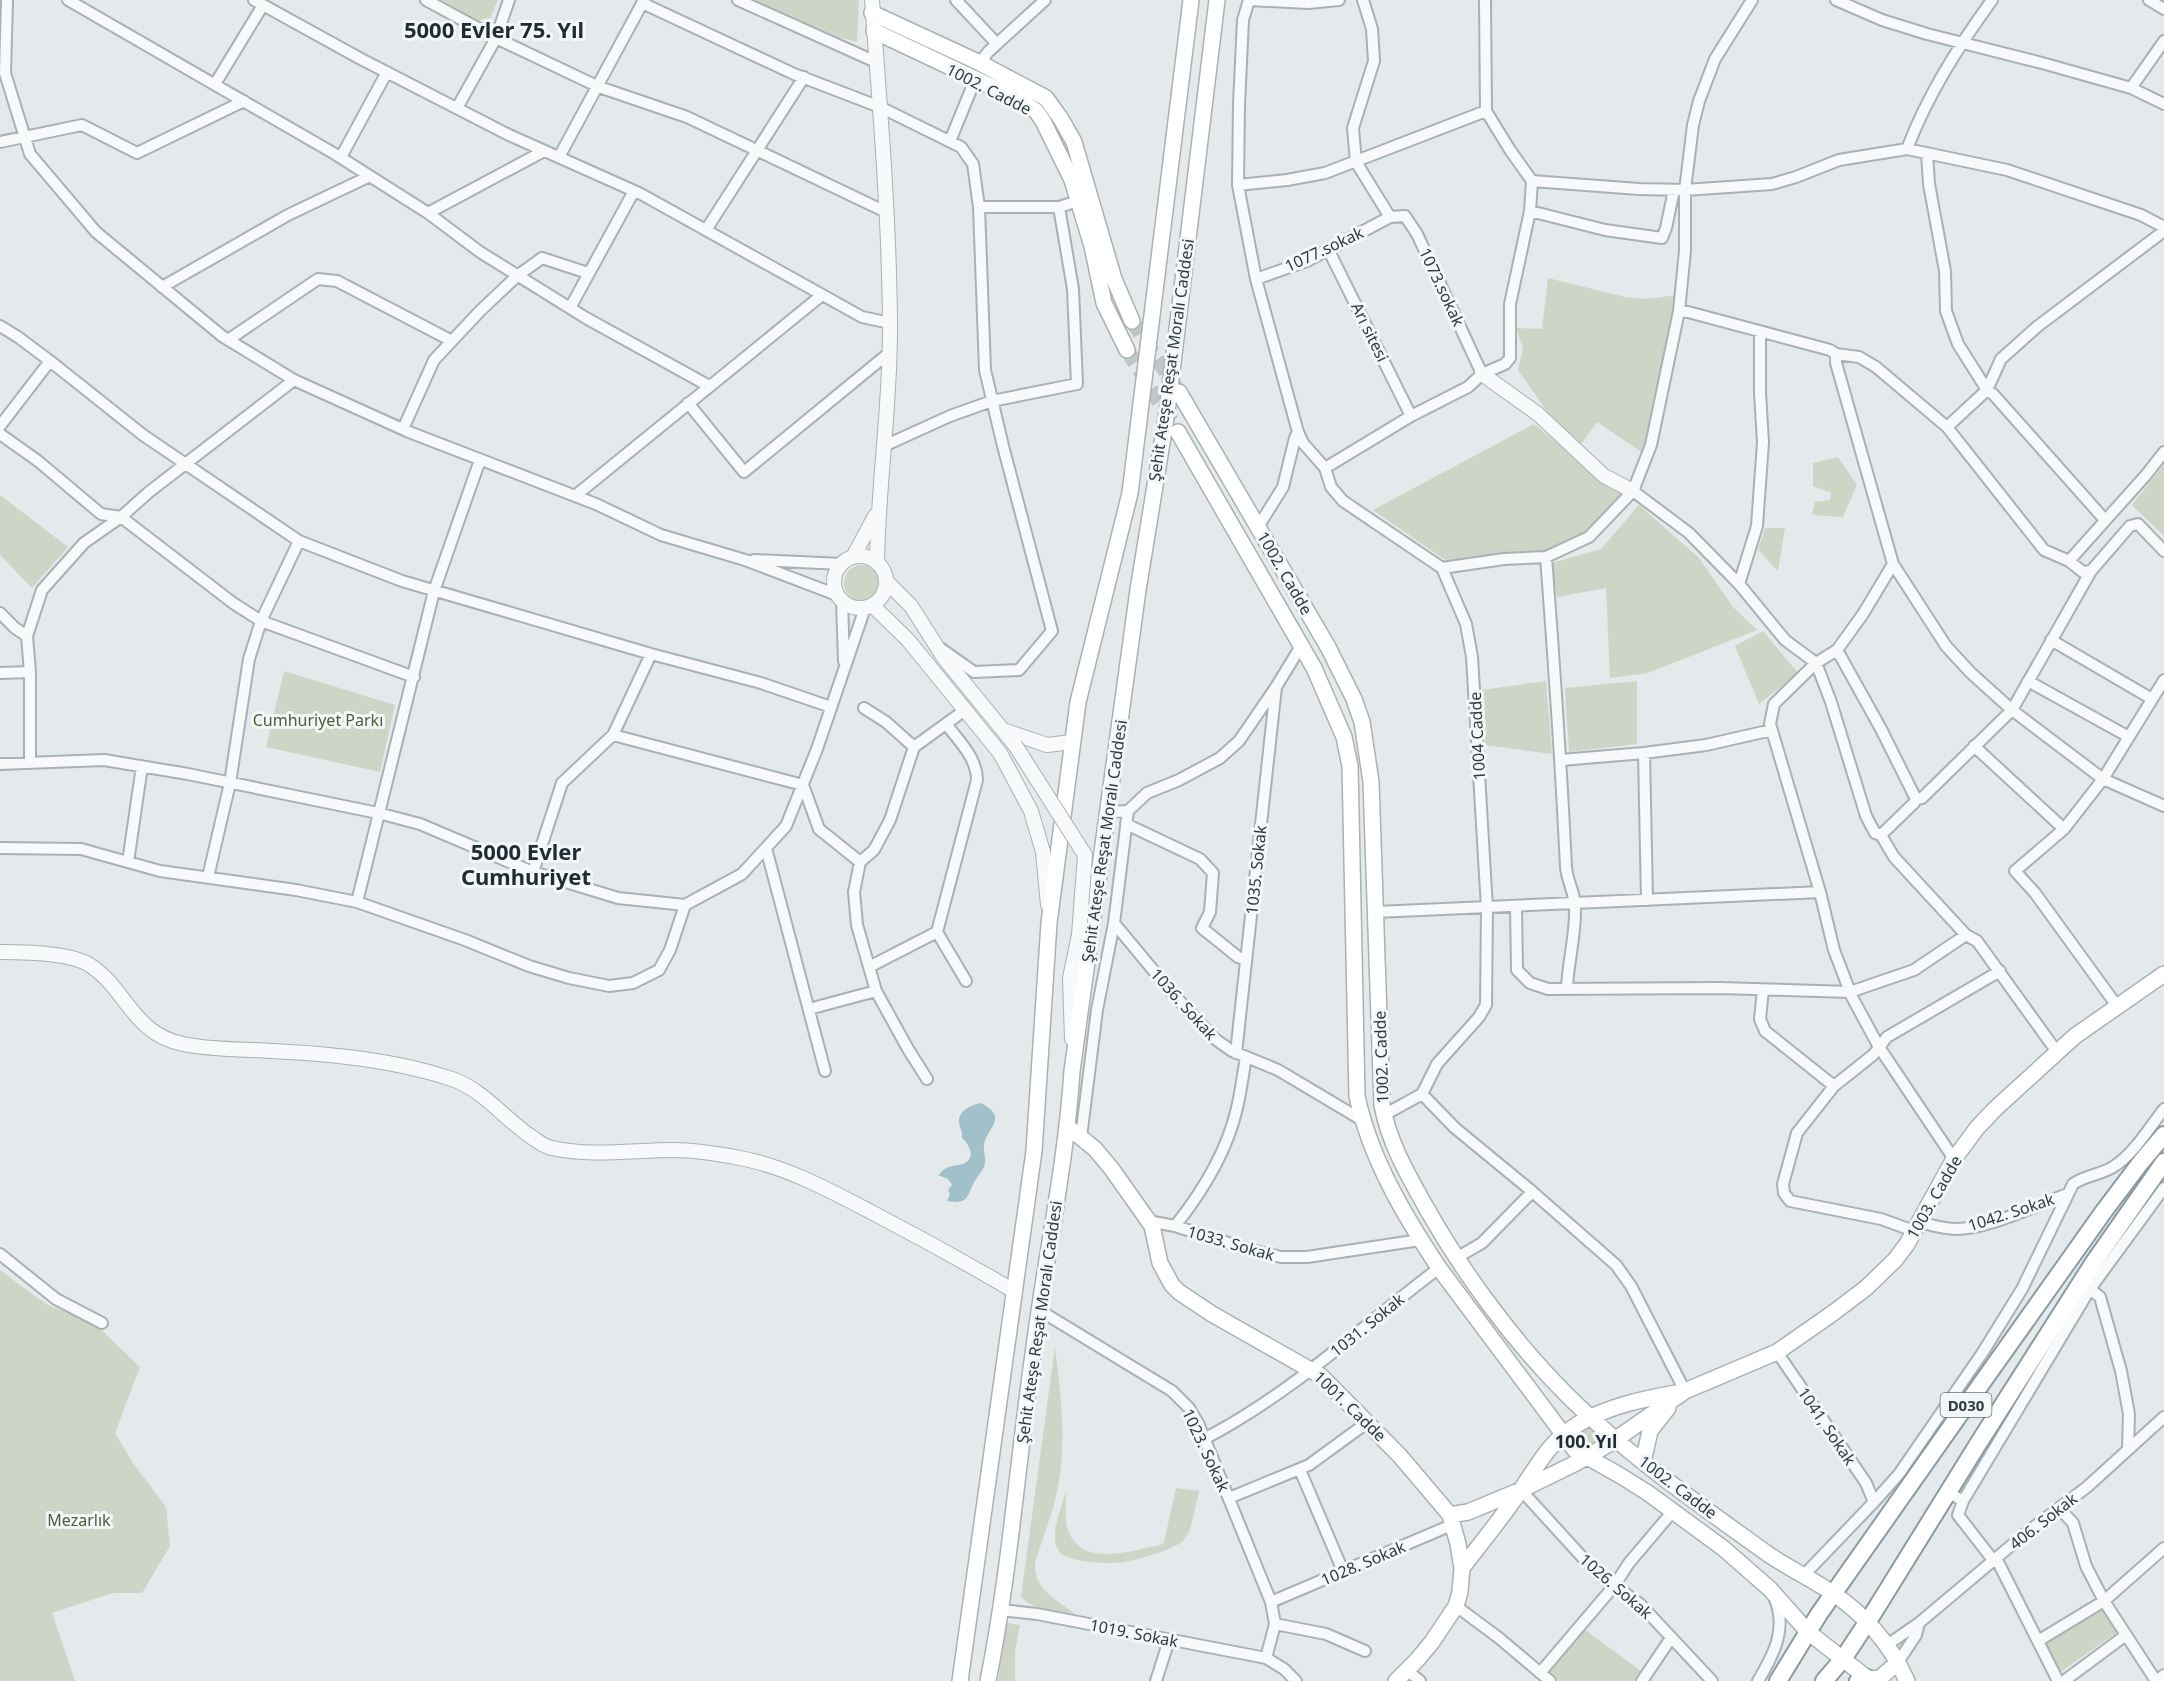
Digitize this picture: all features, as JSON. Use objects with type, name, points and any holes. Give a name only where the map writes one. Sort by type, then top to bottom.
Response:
[{"type":"highway","name":"D030","points":[[1778,1681],[1834,1594],[2053,1282],[2141,1162],[2164,1136]]},
{"type":"highway","name":"D030","points":[[1824,1681],[1843,1659],[1867,1623],[1948,1492],[2085,1286],[2164,1162]]},
{"type":"main road","points":[[960,1681],[1034,1151],[1049,923],[1072,742],[1078,702],[1130,493],[1191,0]]},
{"type":"main road","name":"Şehit Ateşe Reşat Moralı Caddesi","points":[[988,1681],[1068,1127],[1072,1071],[1138,590],[1167,412],[1217,0]]},
{"type":"main road","name":"1002. Cadde","points":[[872,6],[1046,98],[1074,142],[1104,303],[1127,350]]},
{"type":"main road","name":"1002. Cadde","points":[[874,31],[1018,99],[1036,111],[1084,199],[1113,279],[1132,321]]},
{"type":"main road","points":[[975,80],[981,63]]},
{"type":"main road","name":"1002. Cadde","points":[[1179,392],[1320,634],[1354,699],[1365,736],[1371,782],[1380,1090],[1384,1115],[1390,1136],[1404,1167],[1441,1233],[1512,1332],[1543,1369],[1591,1418],[1643,1462],[1767,1553],[1834,1594],[1850,1607],[1887,1645],[1907,1681]]},
{"type":"main road","name":"1002. Cadde","points":[[1178,432],[1301,646],[1330,703],[1344,737],[1350,766],[1357,1096],[1362,1120],[1385,1175],[1420,1240],[1575,1450],[1621,1476],[1672,1510],[1753,1572],[1808,1632],[1843,1659],[1865,1680]]},
{"type":"main road","points":[[1239,539],[1258,527]]},
{"type":"main road","points":[[1301,646],[1320,634]]},
{"type":"main road","points":[[1353,914],[1376,912]]},
{"type":"main road","name":"1003. Cadde","points":[[1462,1568],[1521,1490],[1538,1462],[1578,1424],[1640,1400],[1685,1391],[1777,1352],[1833,1313],[1881,1275],[1907,1244],[1954,1159],[1971,1135],[1995,1109],[2057,1052],[2117,1006],[2164,974]]},
{"type":"main road","points":[[1362,1120],[1384,1115]]},
{"type":"main road","name":"1001. Cadde","points":[[1068,1127],[1095,1149],[1148,1221],[1155,1236],[1163,1269],[1172,1285],[1212,1314],[1321,1376],[1400,1456],[1452,1519],[1462,1568],[1456,1606],[1432,1642],[1402,1676]]},
{"type":"main road","points":[[1439,1268],[1458,1257]]},
{"type":"main road","points":[[1643,1462],[1650,1431],[1685,1391]]},
{"type":"main road","name":"1003. Cadde","points":[[1521,1490],[1587,1457],[1685,1391]]},
{"type":"main road","points":[[1452,1519],[1521,1490]]},
{"type":"main road","points":[[1865,1680],[1879,1679],[1898,1662]]},
{"type":"street","points":[[7,0],[5,73],[30,154],[96,232],[228,340],[294,380],[403,429],[575,496],[661,535],[745,560],[840,598],[857,608],[868,607],[908,640],[1000,753],[1031,812],[1043,852],[1049,923]]},
{"type":"street","points":[[68,0],[341,157],[428,213],[517,276],[709,386]]},
{"type":"street","points":[[426,0],[496,38],[599,87],[687,117],[886,212]]},
{"type":"street","points":[[457,108],[496,38],[509,0]]},
{"type":"street","points":[[738,0],[876,62]]},
{"type":"street","points":[[957,0],[997,44]]},
{"type":"street","points":[[981,63],[988,52],[1045,0]]},
{"type":"street","points":[[1339,0],[1308,3],[1250,0],[1243,20],[1238,184],[1256,279],[1303,443],[1325,468],[1331,487],[1344,501],[1442,568],[1504,559],[1546,557],[1589,537],[1633,491],[1651,446],[1678,311],[1685,251],[1680,190]]},
{"type":"street","points":[[1363,0],[1372,29],[1374,61],[1353,128],[1356,162],[1390,217]]},
{"type":"street","points":[[1325,468],[1411,416],[1468,387],[1482,374],[1505,364],[1510,358],[1510,304],[1530,211],[1532,181],[1486,111],[1485,0]]},
{"type":"street","points":[[1530,211],[1605,230],[1662,238],[1680,190],[1699,101],[1715,59],[1752,0]]},
{"type":"street","points":[[1836,0],[1882,20],[1927,34],[2131,88],[2164,104]]},
{"type":"street","points":[[1907,148],[1921,111],[1961,42],[1992,0]]},
{"type":"street","points":[[2150,0],[2164,9]]},
{"type":"street","points":[[560,158],[643,2],[804,77],[880,107],[961,147],[973,164],[979,207],[985,370],[1052,631],[1019,670],[974,672],[935,644]]},
{"type":"street","points":[[215,84],[259,3],[457,108],[544,151],[634,191],[862,317],[890,323]]},
{"type":"street","points":[[872,6],[886,212],[890,323],[877,562]]},
{"type":"street","points":[[2131,88],[2164,41]]},
{"type":"street","points":[[341,157],[387,72]]},
{"type":"street","points":[[706,230],[804,77]]},
{"type":"street","points":[[950,141],[975,80]]},
{"type":"street","points":[[0,142],[82,125],[136,153],[244,101]]},
{"type":"street","points":[[1238,184],[1325,174],[1486,111]]},
{"type":"street","points":[[1532,181],[1680,190],[1772,184],[1839,160],[1907,148],[2007,170],[2141,215],[2164,229],[2038,326],[2001,359],[1987,390],[1947,427]]},
{"type":"street","points":[[428,213],[544,151]]},
{"type":"street","points":[[1927,153],[1929,184],[1945,271],[1946,311],[1958,344],[1987,390],[2105,520]]},
{"type":"street","points":[[162,287],[288,215],[370,176]]},
{"type":"street","points":[[570,308],[634,191]]},
{"type":"street","points":[[979,207],[1059,207],[1084,199]]},
{"type":"street","points":[[884,446],[950,416],[992,401],[1077,384],[1073,289],[1059,207]]},
{"type":"street","name":"1073.sokak","points":[[1390,217],[1405,216],[1417,234],[1482,374]]},
{"type":"street","name":"1077.sokak","points":[[1256,279],[1307,261],[1390,217]]},
{"type":"street","name":"Arı sitesi","points":[[1328,249],[1411,416]]},
{"type":"street","points":[[403,429],[434,360],[517,276],[542,258],[588,273]]},
{"type":"street","points":[[228,340],[318,279],[337,280],[452,340]]},
{"type":"street","points":[[575,496],[822,295]]},
{"type":"street","points":[[1678,311],[1830,350],[1836,354],[1859,357],[1875,367],[1947,427],[2044,550],[2069,561],[2083,572],[2091,571]]},
{"type":"street","points":[[0,326],[50,361],[143,435],[299,541],[434,591],[651,654],[761,683],[831,706]]},
{"type":"street","points":[[1739,584],[1758,526],[1764,442],[1760,393],[1760,333]]},
{"type":"street","points":[[688,403],[744,472],[889,353]]},
{"type":"street","points":[[1836,354],[1836,363],[1893,564],[1946,646],[1971,673],[2012,710],[2103,779],[2164,806]]},
{"type":"street","points":[[0,426],[50,361]]},
{"type":"street","points":[[1482,374],[1538,414],[1604,476],[1633,491],[1689,533],[1739,584],[1785,640],[1816,663],[1832,702],[1866,816],[1875,833],[1881,836],[1894,857],[1966,935],[1977,941],[2057,1052]]},
{"type":"street","points":[[30,763],[30,672],[27,636],[42,591],[84,543],[121,517],[149,492],[294,380]]},
{"type":"street","points":[[1258,527],[1282,487],[1298,432]]},
{"type":"street","points":[[0,434],[38,461],[101,514],[121,517],[233,603],[261,621],[414,678]]},
{"type":"street","points":[[2069,561],[2164,452]]},
{"type":"street","points":[[357,902],[434,591],[480,460]]},
{"type":"street","points":[[844,667],[840,598],[834,579],[878,512]]},
{"type":"street","points":[[1881,836],[1916,799],[1922,798],[2012,710],[2091,571],[2130,526],[2138,524],[2164,551]]},
{"type":"street","points":[[208,877],[230,783],[249,659],[261,621],[299,541]]},
{"type":"street","points":[[1546,557],[1567,871],[1575,904],[1575,939],[1568,967],[1566,988]]},
{"type":"street","points":[[0,764],[104,760],[378,813],[420,824],[533,872],[618,898],[685,905],[742,874],[786,826],[817,749],[844,667],[868,607],[883,595],[886,581],[885,574],[877,562],[870,558],[847,561],[745,560]]},
{"type":"street","points":[[1893,564],[1863,614],[1837,650],[1816,663],[1774,704],[1770,724],[1820,892],[1834,950],[1850,992],[1880,1047],[1954,1159]]},
{"type":"street","name":"1004 Cadde","points":[[1422,1094],[1437,1064],[1479,1017],[1486,1005],[1487,908],[1472,657],[1466,624],[1442,568]]},
{"type":"street","points":[[886,581],[911,606],[944,658],[1015,745],[1085,855],[1079,935],[1070,978],[1072,1071]]},
{"type":"street","points":[[0,613],[27,636]]},
{"type":"street","points":[[2051,640],[2152,699]]},
{"type":"street","points":[[1081,1137],[1097,1011],[1114,923],[1128,811],[1147,793],[1179,780],[1220,758],[1239,741],[1301,646]]},
{"type":"street","points":[[1837,650],[1881,729],[1916,799]]},
{"type":"street","points":[[533,872],[562,783],[613,735],[651,654]]},
{"type":"street","points":[[0,673],[30,672]]},
{"type":"street","points":[[2117,1006],[2035,893],[2015,871],[2064,829],[2103,779],[2164,680]]},
{"type":"street","points":[[2028,681],[2129,737]]},
{"type":"street","name":"1035. Sokak","points":[[1175,1226],[1204,1187],[1226,1142],[1237,1108],[1246,960],[1276,687]]},
{"type":"street","points":[[864,708],[886,722],[914,747]]},
{"type":"street","points":[[927,1079],[876,991],[857,925],[854,892],[860,862],[874,850],[890,820],[914,747],[965,710]]},
{"type":"street","points":[[946,724],[971,758],[977,780],[937,932],[966,981]]},
{"type":"street","points":[[1003,730],[1047,745],[1072,742]]},
{"type":"street","points":[[1561,760],[1706,745],[1772,730]]},
{"type":"street","points":[[613,735],[803,784]]},
{"type":"street","points":[[1974,746],[2064,829]]},
{"type":"street","points":[[1644,753],[1647,900]]},
{"type":"street","points":[[128,862],[142,766]]},
{"type":"street","points":[[803,784],[819,829],[860,862]]},
{"type":"street","points":[[1107,812],[1128,811]]},
{"type":"street","points":[[1126,824],[1200,859],[1213,873],[1210,912],[1202,928],[1238,957],[1246,960]]},
{"type":"street","points":[[766,848],[825,1071]]},
{"type":"street","points":[[0,849],[81,849],[160,871],[296,890],[357,902],[465,940],[529,966],[569,978],[609,986],[633,983],[659,970],[670,950],[685,905]]},
{"type":"street","points":[[1376,912],[1820,892]]},
{"type":"street","points":[[1516,906],[1517,970],[1530,983],[1548,989],[1720,988],[1850,992],[1914,970],[1966,935]]},
{"type":"street","name":"1036. Sokak","points":[[1114,923],[1173,994],[1215,1039],[1241,1055],[1278,1070],[1362,1120]]},
{"type":"street","points":[[870,967],[937,932]]},
{"type":"street","points":[[0,952],[59,955],[87,963],[105,978],[142,1023],[160,1037],[183,1045],[320,1053],[398,1065],[454,1079],[475,1090],[525,1133],[548,1148],[567,1151],[678,1150],[741,1158],[779,1168],[833,1192],[937,1246],[1014,1291]]},
{"type":"street","name":"1042. Sokak","points":[[2000,971],[1887,1037],[1873,1055],[1834,1086],[1797,1133],[1783,1184],[1784,1193],[1790,1201],[1916,1227],[1964,1229],[2068,1194]]},
{"type":"street","points":[[1763,990],[1760,1019],[1764,1031],[1834,1086]]},
{"type":"street","points":[[809,1009],[876,991]]},
{"type":"street","points":[[1384,1115],[1422,1094],[1455,1128],[1616,1265],[1631,1286],[1685,1391]]},
{"type":"street","points":[[1804,1575],[1899,1474],[2022,1289],[2068,1194],[2079,1179],[2115,1166],[2134,1148],[2164,1109]]},
{"type":"street","points":[[2058,1681],[1994,1559],[1958,1515],[1963,1501],[2085,1286],[2164,1188]]},
{"type":"street","points":[[1458,1257],[1482,1243],[1531,1193]]},
{"type":"street","name":"1033. Sokak","points":[[1148,1221],[1175,1226],[1268,1255],[1293,1258],[1343,1253],[1420,1240]]},
{"type":"street","points":[[0,1254],[56,1299],[102,1323]]},
{"type":"street","name":"1031. Sokak","points":[[1204,1438],[1266,1403],[1312,1370],[1439,1268]]},
{"type":"street","points":[[2085,1286],[2100,1297],[2121,1371],[2129,1414],[2128,1449]]},
{"type":"street","name":"1023. Sokak","points":[[1040,1310],[1177,1395],[1194,1416],[1271,1602],[1275,1624],[1266,1658]]},
{"type":"street","name":"1041, Sokak","points":[[1777,1352],[1866,1483],[1874,1502]]},
{"type":"street","name":"406. Sokak","points":[[1887,1645],[1919,1623],[1994,1559],[2093,1482],[2164,1417]]},
{"type":"street","points":[[1228,1498],[1299,1470],[1321,1458],[1368,1422]]},
{"type":"street","points":[[1299,1470],[1343,1571]]},
{"type":"street","name":"1026. Sokak","points":[[1521,1490],[1582,1558],[1614,1586],[1640,1604],[1712,1681]]},
{"type":"street","points":[[1948,1492],[1963,1501]]},
{"type":"street","points":[[2060,1509],[2073,1523],[2086,1566],[2104,1601],[2156,1681],[2164,1675]]},
{"type":"street","points":[[1540,1672],[1614,1586],[1629,1563],[1672,1510]]},
{"type":"street","name":"1028. Sokak","points":[[1271,1602],[1343,1571],[1452,1519]]},
{"type":"street","points":[[2038,1641],[2104,1601],[2164,1548]]},
{"type":"street","points":[[1758,1681],[1780,1636],[1778,1605],[1770,1589]]},
{"type":"street","points":[[1456,1606],[1550,1681]]},
{"type":"street","name":"1019. Sokak","points":[[1000,1610],[1037,1614],[1266,1658]]},
{"type":"street","points":[[1898,1662],[1916,1635],[1919,1623]]},
{"type":"street","points":[[1275,1624],[1326,1634],[1365,1651]]},
{"type":"street","points":[[2064,1681],[2126,1635]]},
{"type":"street","points":[[1642,1681],[1671,1638]]},
{"type":"street","points":[[1156,1681],[1169,1640]]},
{"type":"street","points":[[1266,1658],[1284,1669],[1296,1681]]},
{"type":"street","points":[[1402,1676],[1420,1681]]},
{"type":"green space","points":[[442,0],[498,0],[490,18],[477,21]]},
{"type":"green space","points":[[755,0],[859,0],[857,42],[838,37]]},
{"type":"green space","points":[[1548,278],[1625,297],[1647,299],[1677,295],[1663,372],[1643,453],[1597,422],[1580,446],[1563,434],[1518,370],[1523,348],[1516,328],[1542,329]]},
{"type":"green space","points":[[1534,424],[1601,479],[1625,492],[1584,534],[1551,550],[1448,562],[1373,510]]},
{"type":"green space","points":[[1838,457],[1857,485],[1843,517],[1812,515],[1815,502],[1830,500],[1831,493],[1813,486],[1813,463]]},
{"type":"green space","points":[[2164,464],[2164,536],[2132,505]]},
{"type":"green space","points":[[0,495],[68,547],[32,588],[0,555]]},
{"type":"green space","points":[[1639,505],[1699,558],[1733,607],[1757,630],[1648,673],[1610,678],[1606,588],[1557,597],[1552,563],[1601,549]]},
{"type":"green space","points":[[1765,528],[1785,528],[1778,571],[1758,550]]},
{"type":"green space","points":[[862,565],[875,570],[880,583],[875,596],[862,601],[849,596],[844,583],[849,570]]},
{"type":"green space","points":[[1763,631],[1798,673],[1759,704],[1735,646]]},
{"type":"green space","name":"Cumhuriyet Parkı","points":[[284,671],[395,705],[380,772],[266,747]]},
{"type":"green space","points":[[1546,681],[1552,754],[1485,745],[1482,690]]},
{"type":"green space","points":[[1637,681],[1637,744],[1569,752],[1565,688]]},
{"type":"green space","name":"Mezarlık","points":[[0,1270],[46,1304],[95,1324],[140,1367],[115,1433],[133,1463],[166,1507],[170,1546],[142,1593],[113,1593],[52,1613],[75,1681],[0,1681]]},
{"type":"green space","points":[[1055,1347],[1061,1401],[1062,1456],[1057,1492],[1035,1563],[1038,1580],[1042,1587],[1075,1614],[1038,1607],[1025,1601],[1021,1596]]},
{"type":"green space","points":[[1588,1427],[1595,1430],[1598,1437],[1595,1444],[1588,1447],[1581,1444],[1578,1437],[1581,1430]]},
{"type":"green space","points":[[1176,1488],[1199,1491],[1190,1529],[1179,1544],[1151,1555],[1114,1563],[1075,1559],[1067,1557],[1058,1550],[1055,1536],[1059,1512],[1066,1491],[1066,1524],[1076,1544],[1086,1550],[1110,1554],[1160,1545],[1164,1542]]},
{"type":"green space","points":[[2104,1601],[2122,1629],[2056,1675],[2038,1641]]},
{"type":"green space","points":[[1007,1623],[1020,1625],[1015,1651],[1015,1681],[998,1681]]},
{"type":"green space","points":[[1584,1629],[1641,1671],[1634,1681],[1559,1681],[1549,1672]]},
{"type":"water","points":[[981,1103],[990,1108],[995,1118],[984,1145],[983,1170],[967,1198],[960,1202],[947,1201],[950,1194],[948,1190],[952,1185],[948,1179],[938,1175],[946,1168],[965,1163],[970,1157],[969,1147],[962,1138],[959,1118],[963,1111]]},
{"type":"tunnel","points":[[1132,321],[1176,387]]},
{"type":"tunnel","points":[[1127,350],[1178,432]]},
{"type":"district","name":"5000 Evler 75. Yıl","points":[[494,29]]},
{"type":"district","name":"5000 Evler Cumhuriyet","points":[[526,864]]},
{"type":"district","name":"100. Yıl","points":[[1586,1441]]}]
